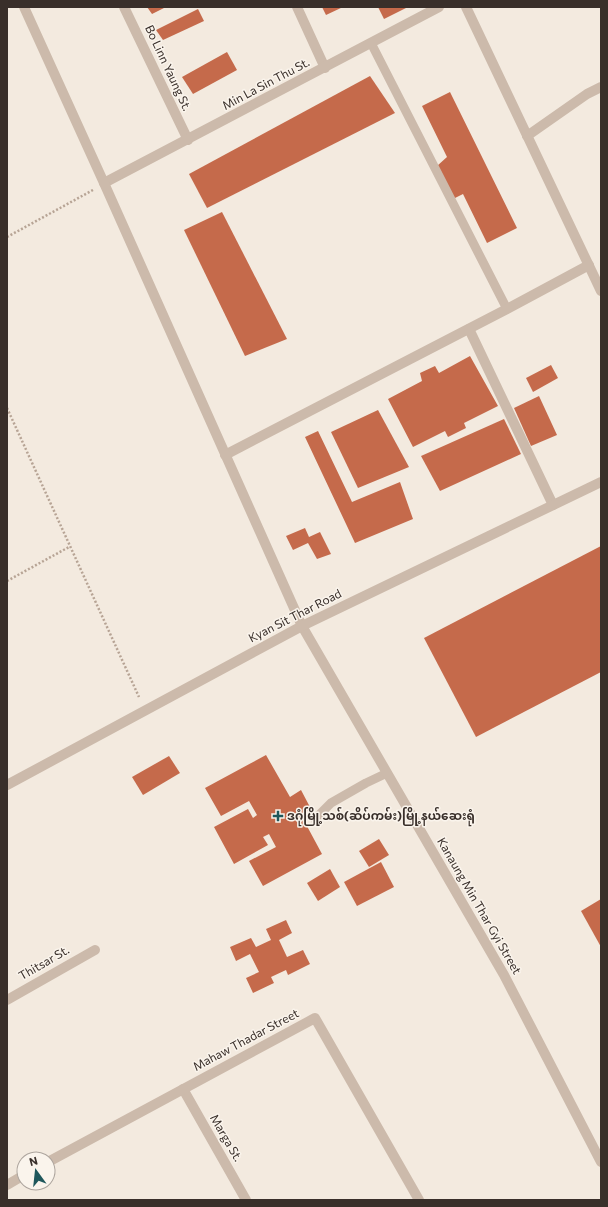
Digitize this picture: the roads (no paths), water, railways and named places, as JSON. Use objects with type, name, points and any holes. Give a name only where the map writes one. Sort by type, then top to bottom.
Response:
[{"type":"street","name":"Kanaung Min Thar Gyi Street","points":[[24,7],[302,626],[504,975],[601,1162]]},
{"type":"street","name":"Bo Linn Yaung St.","points":[[124,7],[188,140]]},
{"type":"street","points":[[297,7],[324,68]]},
{"type":"street","name":"Min La Sin Thu St.","points":[[104,183],[439,7]]},
{"type":"street","points":[[466,7],[601,291]]},
{"type":"street","points":[[527,136],[587,94],[601,87]]},
{"type":"street","points":[[225,455],[589,265]]},
{"type":"street","points":[[468,329],[553,505]]},
{"type":"street","name":"Kyan Sit Thar Road","points":[[7,785],[302,626],[601,482]]},
{"type":"street","name":"Thitsar St.","points":[[7,1000],[95,950]]},
{"type":"street","name":"Mahaw Thadar Street","points":[[56,1158],[315,1018],[419,1200]]},
{"type":"street","name":"Marga St.","points":[[183,1089],[246,1200]]},
{"type":"street","points":[[7,1185],[16,1180]]},
{"type":"lane","points":[[371,43],[507,309]]},
{"type":"lane","points":[[315,819],[331,804],[366,783],[387,773]]},
{"type":"place","name":"ဒဂုံမြို့သစ်(ဆိပ်ကမ်း)မြို့နယ်ဆေးရုံ","points":[[278,816]]}]
